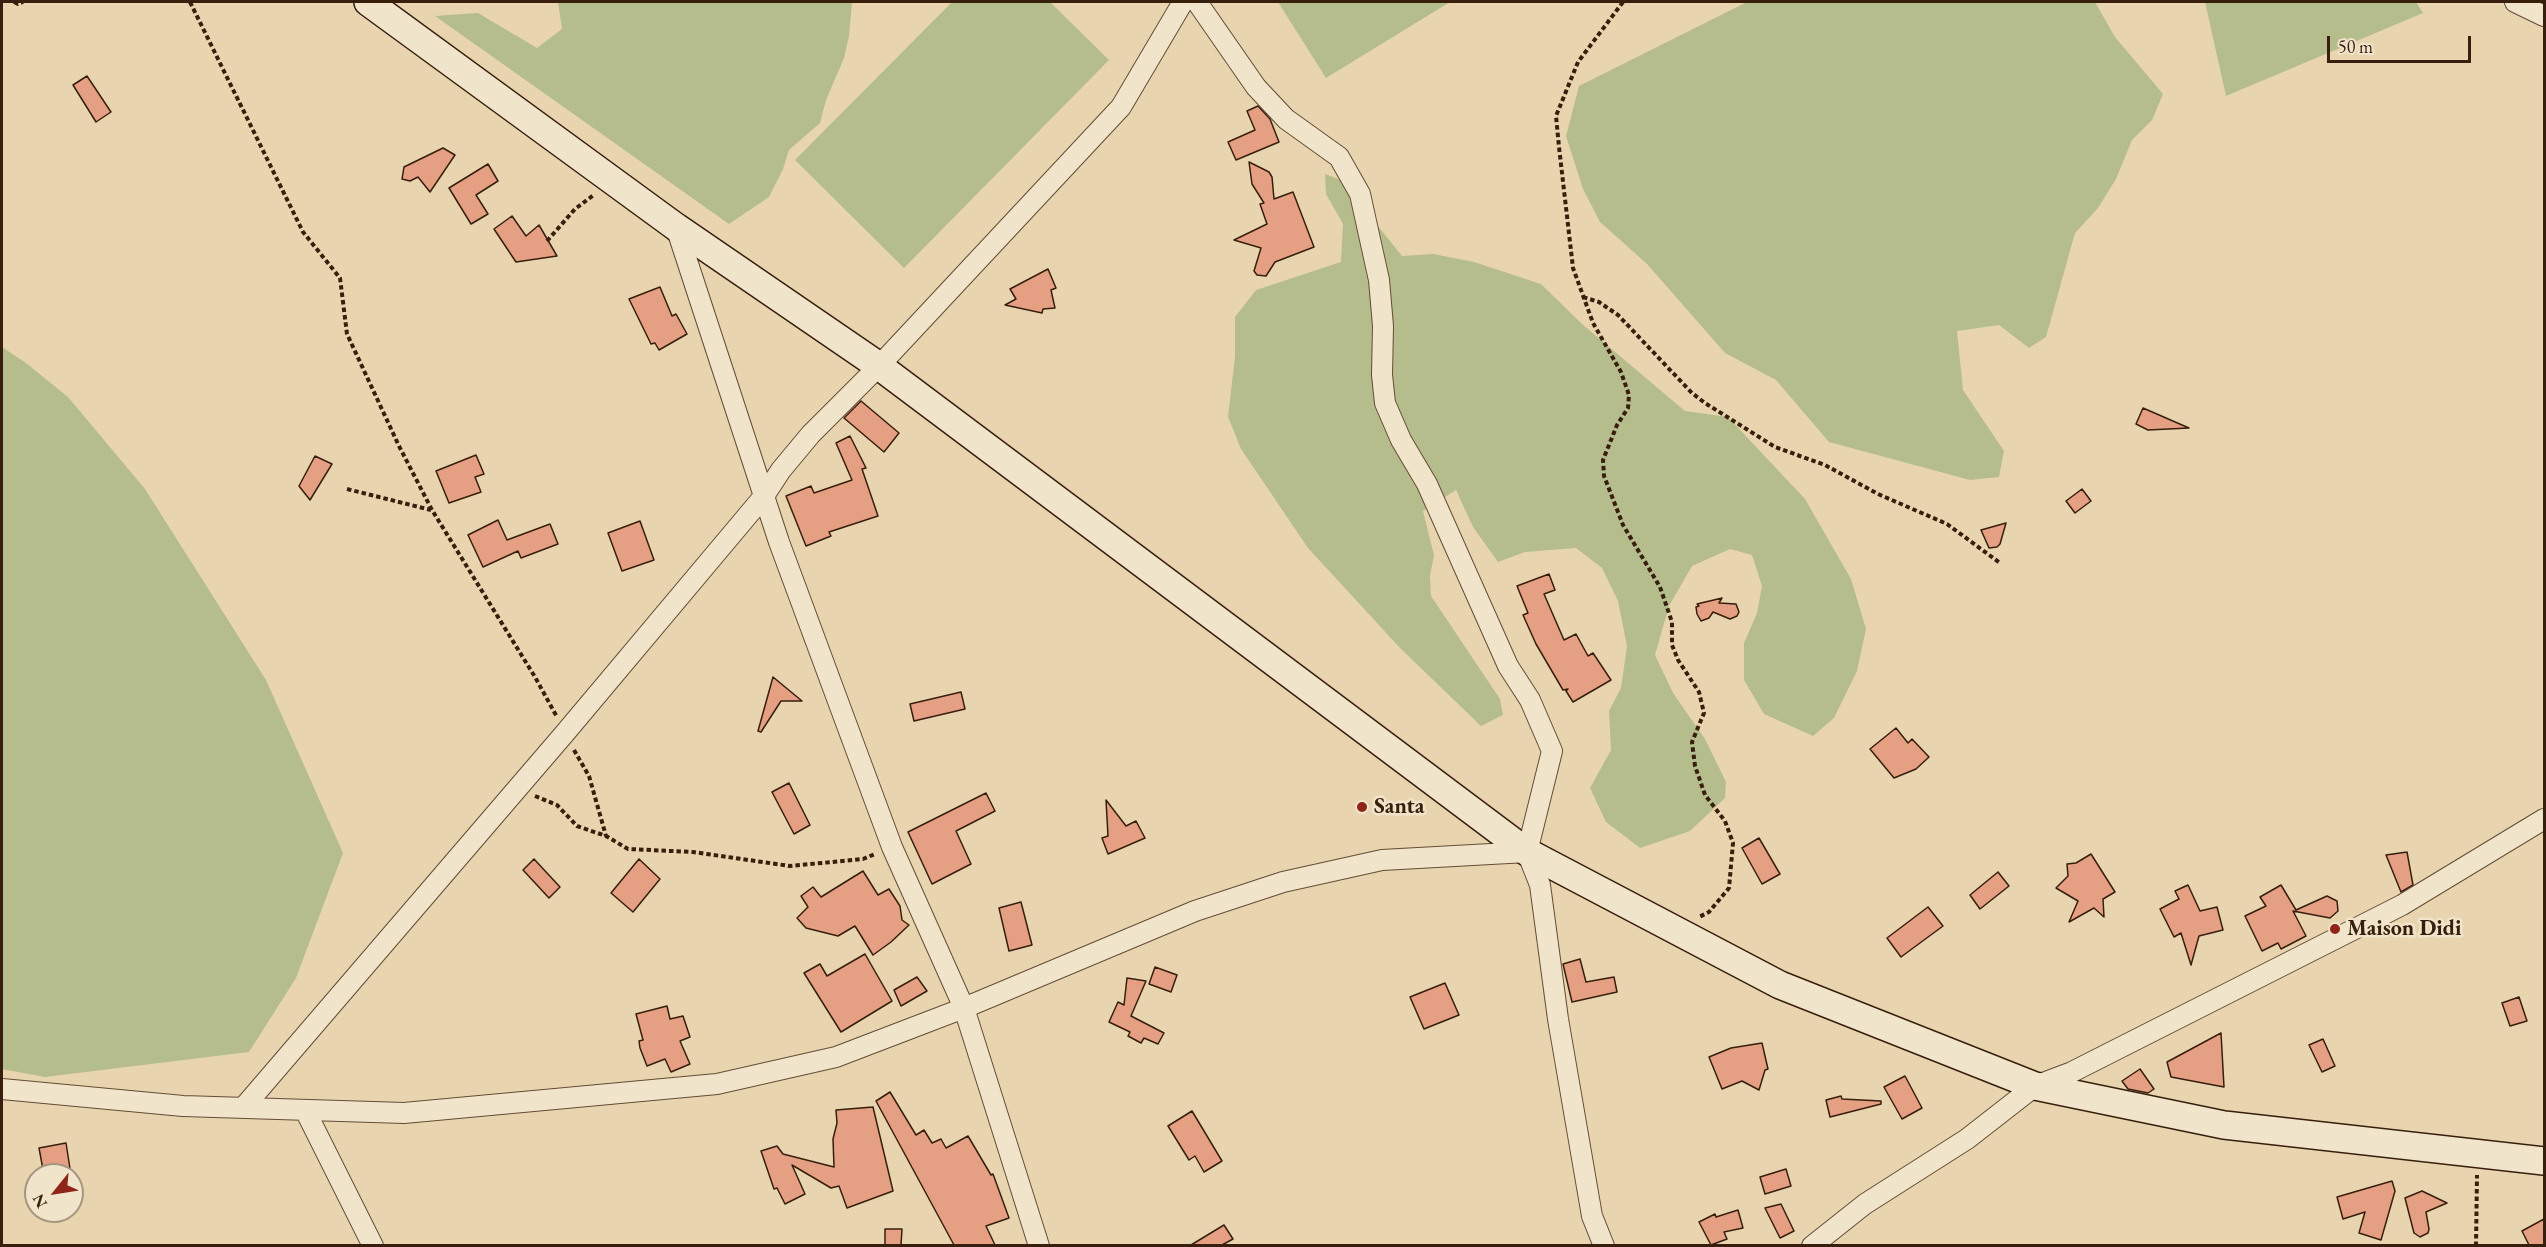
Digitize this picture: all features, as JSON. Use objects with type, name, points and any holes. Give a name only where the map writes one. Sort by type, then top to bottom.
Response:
[{"type":"main road","points":[[368,2],[676,227],[879,366],[1527,852],[1780,985],[2035,1086],[2224,1125],[2544,1161]]},
{"type":"street","points":[[243,1108],[565,733],[764,496],[781,470],[811,434],[879,366],[1121,107],[1183,2]]},
{"type":"street","points":[[1197,2],[1256,87],[1286,119],[1339,157],[1360,194],[1379,280],[1385,403],[1401,440],[1427,484],[1508,666],[1530,700],[1551,751],[1527,852],[1540,885],[1558,1019],[1592,1216],[1604,1245]]},
{"type":"street","points":[[2515,2],[2544,16]]},
{"type":"street","points":[[676,227],[764,496],[892,846],[964,1008],[1039,1245]]},
{"type":"street","points":[[1812,1245],[1865,1203],[1967,1139],[2035,1086],[2072,1072],[2402,904],[2544,819]]},
{"type":"street","points":[[2,1089],[183,1106],[404,1113],[717,1084],[836,1057],[964,1008],[1195,911],[1283,882],[1382,860],[1527,852]]},
{"type":"street","points":[[305,1110],[373,1245]]},
{"type":"path","points":[[14,2],[18,4],[23,2]]},
{"type":"path","points":[[190,2],[303,232],[340,278],[346,334],[432,510],[535,677],[589,776],[606,836]]},
{"type":"path","points":[[1623,2],[1578,62],[1556,116],[1573,268],[1593,323],[1621,372],[1629,395],[1628,408],[1617,425],[1603,460],[1604,476],[1623,525],[1660,587],[1672,622],[1672,645],[1678,660],[1700,692],[1704,713],[1692,742],[1695,766],[1705,795],[1725,821],[1733,843],[1729,888],[1709,912],[1698,918],[1684,933]]},
{"type":"path","points":[[547,241],[575,209],[612,181]]},
{"type":"path","points":[[1582,296],[1599,302],[1618,315],[1692,393],[1705,403],[1775,447],[1825,465],[1868,490],[1947,524],[2000,563]]},
{"type":"path","points":[[347,489],[432,510]]},
{"type":"path","points":[[517,789],[557,805],[577,826],[606,836],[628,849],[693,852],[790,866],[863,859],[892,846]]},
{"type":"path","points":[[2476,1245],[2477,1154]]},
{"type":"green space","points":[[558,2],[852,2],[849,36],[844,58],[826,100],[820,123],[789,150],[783,169],[769,197],[729,224],[435,16],[478,13],[537,48],[562,29]]},
{"type":"green space","points":[[952,2],[1050,2],[1109,60],[904,268],[795,160]]},
{"type":"green space","points":[[1278,2],[1450,2],[1326,78]]},
{"type":"green space","points":[[1747,2],[2095,2],[2115,37],[2163,94],[2152,120],[2132,140],[2116,179],[2098,208],[2075,233],[2046,337],[2029,348],[1999,325],[1957,331],[1963,390],[2004,451],[1999,477],[1970,480],[1829,442],[1776,380],[1725,353],[1647,264],[1600,222],[1583,189],[1566,136],[1579,86]]},
{"type":"green space","points":[[2205,2],[2416,2],[2423,13],[2226,96]]},
{"type":"green space","points":[[1325,174],[1341,180],[1402,256],[1433,254],[1474,262],[1541,284],[1582,324],[1685,411],[1728,417],[1805,499],[1851,579],[1866,629],[1857,671],[1834,718],[1813,736],[1764,714],[1744,680],[1744,643],[1757,613],[1762,586],[1752,555],[1730,549],[1692,566],[1669,606],[1655,655],[1673,693],[1705,739],[1726,782],[1725,798],[1690,831],[1640,848],[1606,822],[1590,788],[1611,750],[1609,711],[1621,688],[1627,646],[1618,601],[1602,568],[1576,548],[1525,552],[1498,562],[1473,527],[1456,490],[1423,511],[1434,555],[1430,576],[1431,596],[1500,699],[1503,715],[1481,726],[1401,649],[1308,548],[1241,449],[1228,417],[1235,356],[1235,317],[1256,290],[1341,262],[1343,224],[1326,194]]},
{"type":"green space","points":[[2,347],[68,397],[145,489],[266,680],[343,853],[296,978],[249,1052],[45,1077],[2,1069]]},
{"type":"building","points":[[87,76],[111,112],[96,122],[73,85]]},
{"type":"building","points":[[1258,106],[1270,119],[1279,142],[1236,160],[1228,142],[1255,130],[1247,111]]},
{"type":"building","points":[[443,148],[455,155],[430,192],[418,177],[410,181],[402,179],[404,167]]},
{"type":"building","points":[[1249,162],[1269,172],[1272,177],[1274,199],[1293,192],[1314,247],[1275,262],[1266,276],[1257,275],[1254,271],[1261,248],[1234,240],[1267,224],[1260,204],[1264,203],[1252,184]]},
{"type":"building","points":[[488,164],[498,181],[476,195],[488,214],[471,224],[449,188]]},
{"type":"building","points":[[512,216],[526,236],[539,225],[557,256],[516,262],[494,229]]},
{"type":"building","points":[[1048,269],[1056,288],[1051,290],[1055,308],[1043,309],[1042,313],[1005,305],[1016,299],[1010,289]]},
{"type":"building","points":[[660,287],[672,316],[676,314],[687,334],[659,350],[655,343],[651,344],[629,299]]},
{"type":"building","points":[[861,401],[899,433],[884,452],[844,418]]},
{"type":"building","points":[[2143,408],[2189,428],[2148,430],[2136,424]]},
{"type":"building","points":[[850,436],[866,468],[862,469],[878,516],[829,532],[831,536],[806,546],[786,496],[811,486],[814,493],[852,480],[836,443]]},
{"type":"building","points":[[476,455],[484,474],[475,477],[481,492],[449,503],[436,471]]},
{"type":"building","points":[[315,456],[332,464],[310,500],[299,486]]},
{"type":"building","points":[[2082,489],[2091,501],[2075,513],[2066,501]]},
{"type":"building","points":[[498,520],[507,540],[550,524],[558,544],[521,558],[518,551],[483,567],[468,535]]},
{"type":"building","points":[[640,521],[654,560],[622,571],[608,533]]},
{"type":"building","points":[[2006,523],[2000,544],[1989,548],[1981,530]]},
{"type":"building","points":[[1549,574],[1555,590],[1544,594],[1564,640],[1576,634],[1588,656],[1593,653],[1611,680],[1573,702],[1566,691],[1568,689],[1563,690],[1536,644],[1523,615],[1528,613],[1517,586]]},
{"type":"building","points":[[1722,598],[1719,603],[1736,604],[1739,612],[1737,616],[1730,619],[1713,612],[1709,618],[1701,621],[1697,614],[1696,607],[1699,606],[1697,604]]},
{"type":"building","points":[[773,677],[802,701],[781,701],[761,732],[758,731]]},
{"type":"building","points":[[961,692],[965,709],[914,721],[910,704]]},
{"type":"building","points":[[1896,728],[1908,743],[1912,739],[1929,757],[1916,769],[1894,778],[1870,749]]},
{"type":"building","points":[[789,783],[810,825],[794,834],[772,792]]},
{"type":"building","points":[[986,793],[995,811],[956,831],[971,864],[932,884],[908,832]]},
{"type":"building","points":[[1106,800],[1126,826],[1136,821],[1145,838],[1108,854],[1102,838],[1108,836]]},
{"type":"building","points":[[1759,838],[1780,874],[1762,884],[1742,848]]},
{"type":"building","points":[[2407,852],[2413,885],[2401,892],[2386,855]]},
{"type":"building","points":[[2091,854],[2115,892],[2103,899],[2104,917],[2094,908],[2069,922],[2078,901],[2056,888],[2068,876],[2067,864],[2076,863]]},
{"type":"building","points":[[534,859],[560,887],[549,898],[523,870]]},
{"type":"building","points":[[639,859],[660,879],[633,912],[611,893]]},
{"type":"building","points":[[863,871],[878,895],[889,889],[900,906],[902,920],[909,925],[873,955],[855,926],[838,936],[806,928],[797,918],[808,907],[801,896],[813,887],[821,897]]},
{"type":"building","points":[[1998,872],[2009,886],[1980,909],[1970,895]]},
{"type":"building","points":[[2188,885],[2200,911],[2217,907],[2223,930],[2199,936],[2191,965],[2181,933],[2174,937],[2160,909],[2179,899],[2175,891]]},
{"type":"building","points":[[2281,885],[2296,910],[2327,896],[2337,901],[2338,911],[2330,918],[2293,911],[2306,936],[2281,949],[2278,943],[2262,951],[2245,916],[2266,906],[2260,897]]},
{"type":"building","points":[[1021,902],[1032,945],[1009,951],[999,908]]},
{"type":"building","points":[[1928,907],[1943,926],[1901,957],[1887,938]]},
{"type":"building","points":[[865,954],[892,1001],[841,1032],[804,973],[820,964],[827,976]]},
{"type":"building","points":[[1580,959],[1586,982],[1614,977],[1617,992],[1572,1002],[1563,964]]},
{"type":"building","points":[[1155,967],[1177,975],[1171,992],[1149,984]]},
{"type":"building","points":[[917,977],[927,991],[901,1006],[894,990]]},
{"type":"building","points":[[1127,978],[1146,981],[1131,1016],[1164,1033],[1158,1044],[1144,1038],[1141,1043],[1128,1036],[1130,1032],[1109,1022],[1118,1002],[1124,1005]]},
{"type":"building","points":[[1445,983],[1459,1015],[1424,1029],[1410,997]]},
{"type":"building","points":[[2519,997],[2527,1021],[2510,1026],[2502,1003]]},
{"type":"building","points":[[667,1006],[670,1019],[683,1016],[690,1037],[680,1041],[690,1064],[671,1072],[665,1059],[647,1066],[640,1048],[639,1041],[643,1040],[636,1014]]},
{"type":"building","points":[[2221,1033],[2224,1087],[2171,1077],[2167,1062]]},
{"type":"building","points":[[2323,1039],[2335,1066],[2322,1072],[2309,1045]]},
{"type":"building","points":[[1762,1043],[1768,1069],[1765,1070],[1759,1090],[1742,1081],[1722,1089],[1709,1057],[1731,1048]]},
{"type":"building","points":[[2140,1069],[2154,1089],[2148,1093],[2128,1089],[2122,1081]]},
{"type":"building","points":[[1905,1076],[1922,1108],[1902,1119],[1884,1087]]},
{"type":"building","points":[[890,1092],[916,1135],[924,1130],[932,1143],[941,1139],[946,1148],[968,1136],[991,1175],[993,1174],[1009,1218],[986,1226],[995,1245],[954,1245],[876,1101]]},
{"type":"building","points":[[1841,1096],[1842,1099],[1881,1101],[1881,1104],[1830,1117],[1826,1100]]},
{"type":"building","points":[[873,1107],[893,1191],[847,1208],[839,1186],[831,1188],[792,1165],[805,1194],[785,1204],[777,1188],[774,1189],[761,1151],[777,1146],[783,1154],[834,1167],[833,1139],[837,1123],[836,1110]]},
{"type":"building","points":[[1192,1111],[1222,1161],[1204,1172],[1195,1156],[1189,1160],[1168,1126]]},
{"type":"building","points":[[66,1143],[69,1163],[42,1163],[39,1148]]},
{"type":"building","points":[[1786,1169],[1791,1186],[1765,1194],[1760,1177]]},
{"type":"building","points":[[2392,1181],[2395,1191],[2381,1240],[2359,1233],[2365,1212],[2343,1219],[2337,1197]]},
{"type":"building","points":[[2422,1191],[2447,1203],[2426,1212],[2429,1229],[2428,1233],[2420,1237],[2414,1233],[2405,1198]]},
{"type":"building","points":[[1781,1204],[1794,1231],[1780,1238],[1765,1208]]},
{"type":"building","points":[[1738,1210],[1743,1228],[1724,1232],[1727,1239],[1711,1245],[1699,1222],[1715,1214],[1716,1217]]},
{"type":"building","points":[[2544,1219],[2544,1245],[2529,1245],[2522,1231]]},
{"type":"building","points":[[1224,1225],[1233,1239],[1222,1245],[1191,1245]]},
{"type":"building","points":[[885,1229],[902,1229],[901,1245],[885,1245]]},
{"type":"place","name":"Santa","points":[[1362,807]]},
{"type":"place","name":"Maison Didi","points":[[2335,929]]}]
